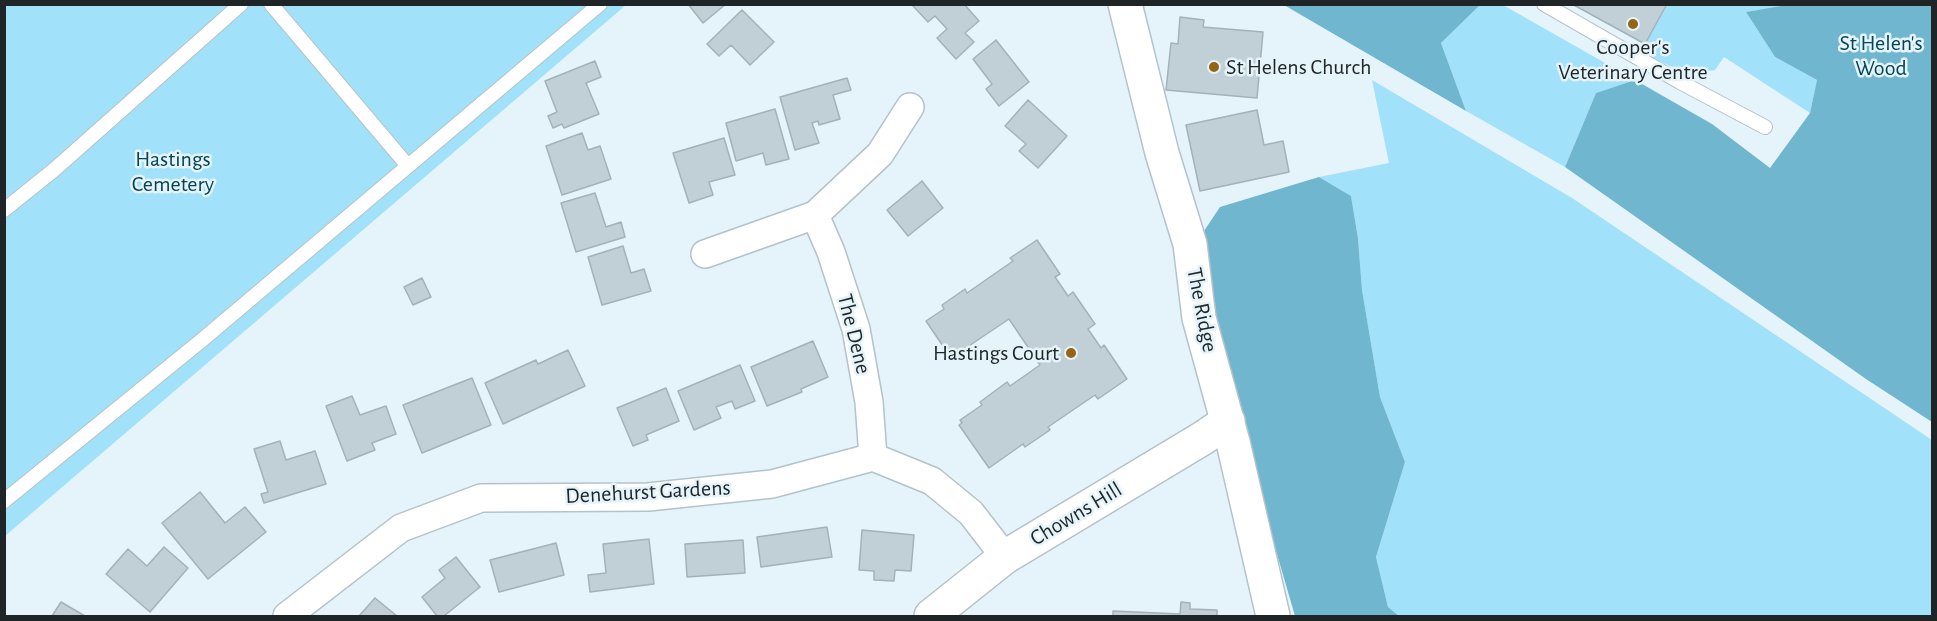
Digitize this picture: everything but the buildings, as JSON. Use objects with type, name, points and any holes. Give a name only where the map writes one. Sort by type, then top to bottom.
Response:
[{"type":"main road","name":"The Ridge","points":[[1125,4],[1162,153],[1190,244],[1199,318],[1228,421],[1273,616]]},
{"type":"main road","name":"Chowns Hill","points":[[931,616],[1005,557],[1228,421]]},
{"type":"street","points":[[705,254],[815,215],[880,154],[910,107]]},
{"type":"street","name":"The Dene","points":[[815,215],[831,252],[856,328],[869,402],[873,457]]},
{"type":"street","points":[[873,457],[932,481],[970,513],[1005,557]]},
{"type":"street","name":"Denehurst Gardens","points":[[287,616],[401,528],[481,498],[648,497],[772,484],[873,457]]},
{"type":"lane","points":[[4,210],[55,169],[242,4]]},
{"type":"lane","points":[[271,4],[408,166]]},
{"type":"lane","points":[[4,501],[202,340],[600,4]]},
{"type":"lane","points":[[1544,4],[1680,82],[1765,127]]},
{"type":"green space","name":"St Helen's Wood","points":[[1793,4],[1932,5],[1932,422],[1866,379],[1565,167],[1596,93],[1635,80],[1712,124],[1770,168],[1810,113],[1817,80],[1775,57],[1746,12]]},
{"type":"green space","name":"Hastings Cemetery","points":[[5,5],[626,5],[5,536]]},
{"type":"green space","points":[[1284,5],[1480,5],[1441,43],[1466,111]]},
{"type":"green space","points":[[1480,5],[1503,5],[1635,80],[1596,93],[1565,167],[1466,111],[1441,43]]},
{"type":"green space","points":[[1667,5],[1793,5],[1746,12],[1775,57],[1817,80],[1810,113],[1724,57],[1715,70],[1696,73],[1670,66],[1641,52]]},
{"type":"green space","points":[[1372,80],[1572,198],[1932,440],[1932,616],[1399,616],[1388,607],[1376,557],[1405,462],[1380,397],[1362,290],[1358,238],[1351,196],[1319,177],[1389,163]]},
{"type":"green space","points":[[1319,177],[1351,196],[1358,238],[1362,290],[1380,397],[1405,462],[1376,557],[1388,607],[1399,616],[1295,616],[1270,530],[1207,278],[1202,234],[1220,207]]},
{"type":"place","name":"Cooper's Veterinary Centre","points":[[1633,24]]},
{"type":"place","name":"St Helens Church","points":[[1214,67]]},
{"type":"place","name":"Hastings Court","points":[[1071,353]]}]
